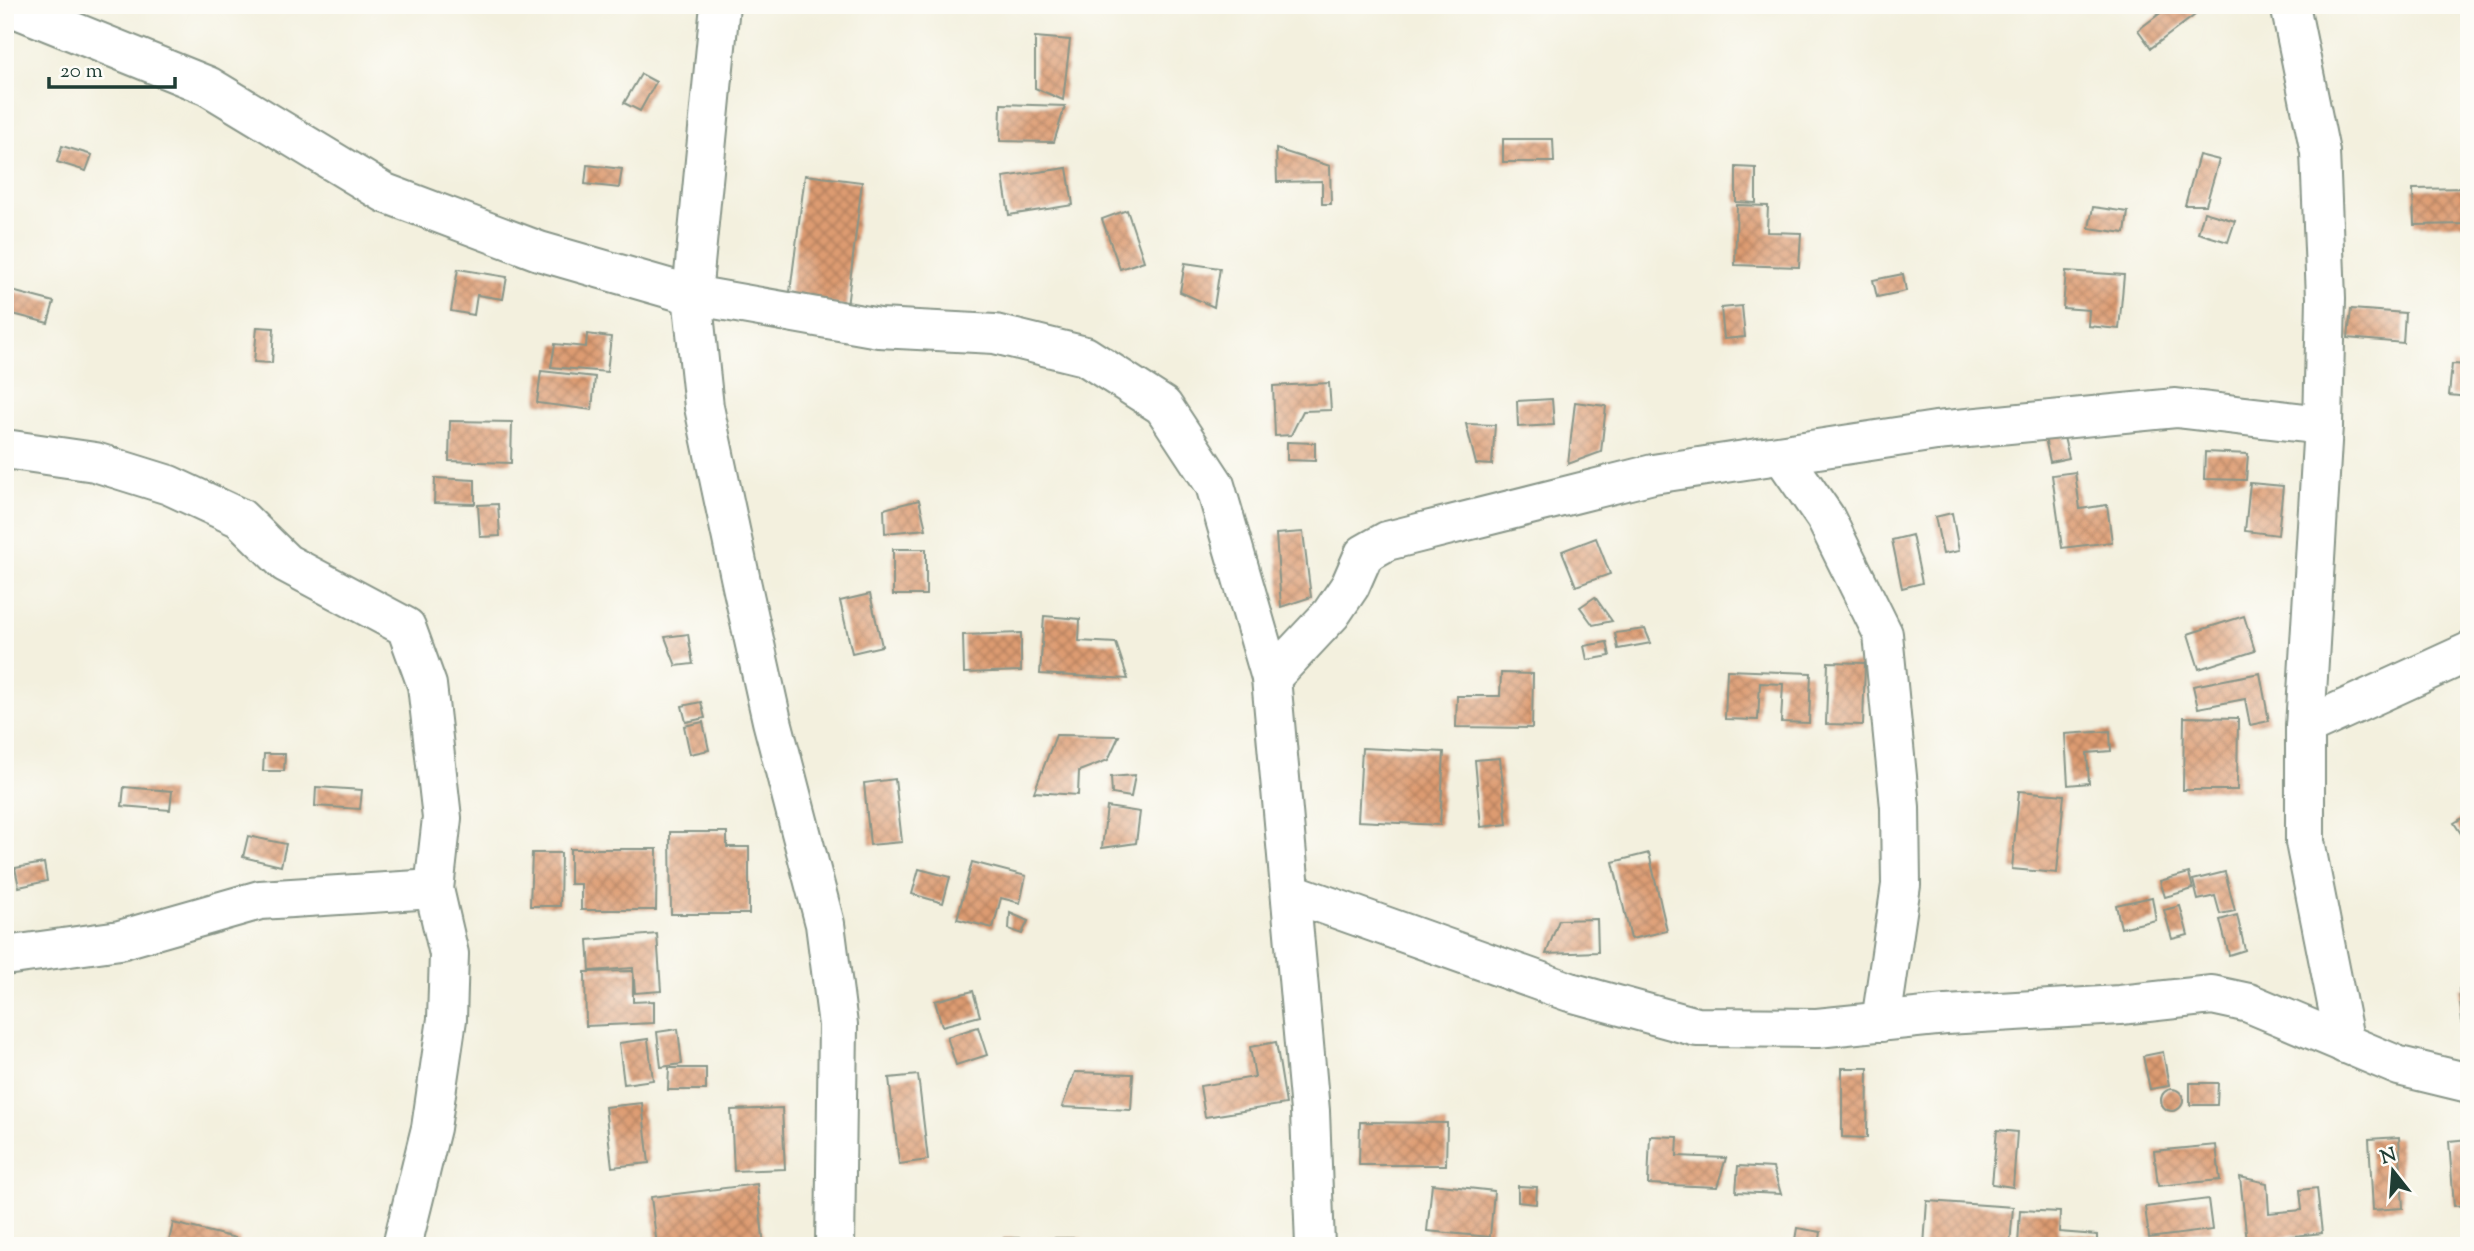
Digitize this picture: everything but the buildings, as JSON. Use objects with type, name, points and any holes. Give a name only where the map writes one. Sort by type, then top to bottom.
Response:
[{"type":"street","points":[[7,5],[208,86],[385,193],[539,251],[692,295],[879,328],[995,334],[1085,356],[1163,406],[1215,485],[1271,678],[1310,1111],[1315,1246]]},
{"type":"street","points":[[720,5],[692,295],[704,407],[736,560],[772,721],[825,924],[838,1025],[835,1246]]},
{"type":"street","points":[[2290,5],[2320,152],[2326,298],[2323,425],[2305,727],[2305,842],[2345,1044]]},
{"type":"street","points":[[1271,678],[1331,614],[1350,586],[1364,554],[1387,541],[1653,474],[1936,431],[2176,408],[2323,425]]},
{"type":"street","points":[[5,449],[95,462],[169,485],[240,518],[286,563],[406,627],[427,685],[442,818],[434,889],[449,954],[447,1018],[431,1128],[402,1246]]},
{"type":"street","points":[[1782,456],[1825,517],[1883,634],[1900,807],[1901,885],[1881,1022]]},
{"type":"street","points":[[2305,727],[2469,652]]},
{"type":"street","points":[[5,956],[120,940],[260,900],[434,889]]},
{"type":"street","points":[[1292,893],[1570,992],[1697,1027],[1817,1028],[2211,995],[2249,1003],[2399,1066],[2469,1083]]}]
